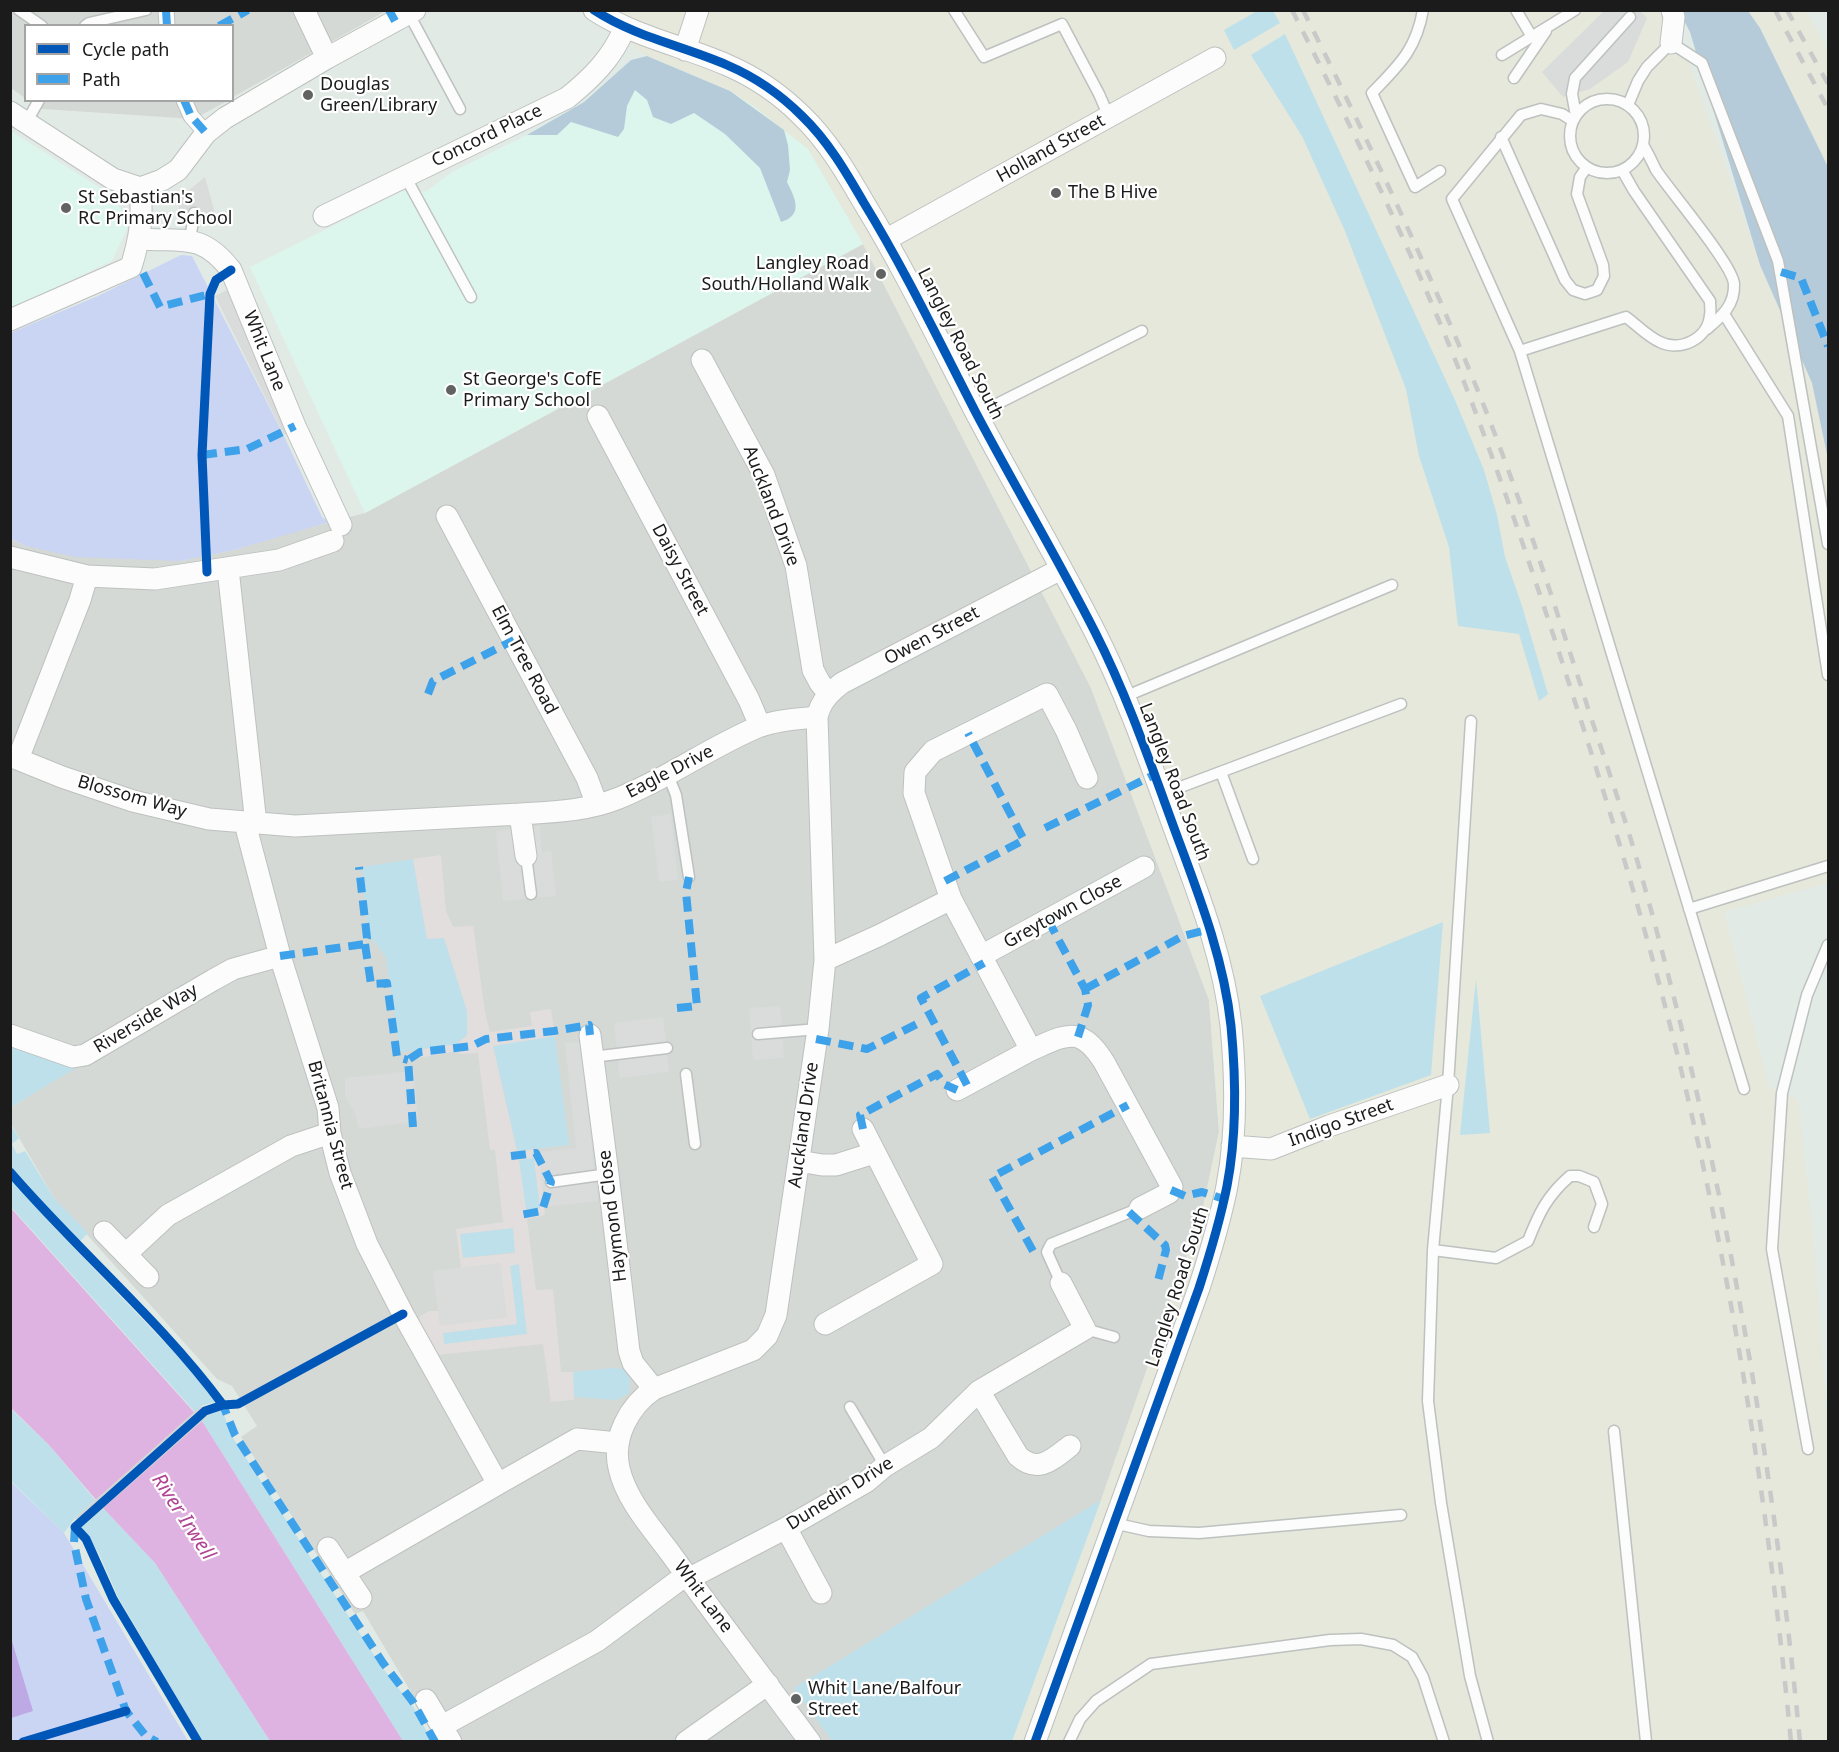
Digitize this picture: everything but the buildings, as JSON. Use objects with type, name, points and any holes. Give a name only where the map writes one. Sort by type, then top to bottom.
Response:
[{"type":"street","points":[[304,10],[327,58]]},
{"type":"street","name":"Langley Road South","points":[[594,10],[625,27],[740,71],[788,102],[823,139],[887,239],[977,414],[1096,634],[1124,697],[1207,915],[1225,987],[1233,1060],[1232,1146],[1228,1181],[1211,1252],[1035,1742]]},
{"type":"street","points":[[685,50],[698,10]]},
{"type":"street","points":[[1671,10],[1674,17],[1671,43]]},
{"type":"street","points":[[18,117],[113,179],[140,188],[162,180],[178,170],[206,132],[225,118],[327,58],[412,12]]},
{"type":"street","name":"Concord Place","points":[[324,216],[567,98],[598,70],[620,39],[625,27]]},
{"type":"street","name":"Holland Street","points":[[887,239],[1215,58]]},
{"type":"street","points":[[185,102],[191,116],[206,132]]},
{"type":"street","points":[[10,320],[131,267],[140,239],[142,205],[140,188]]},
{"type":"street","name":"Whit Lane","points":[[140,239],[190,241],[206,246],[219,254],[231,270],[337,533],[279,560],[228,569]]},
{"type":"street","name":"Auckland Drive","points":[[702,360],[764,476],[796,566],[813,670],[828,693]]},
{"type":"street","name":"Daisy Street","points":[[598,416],[750,700],[760,726]]},
{"type":"street","name":"Elm Tree Road","points":[[447,516],[582,768],[597,805]]},
{"type":"street","points":[[10,557],[87,576],[155,579],[228,569]]},
{"type":"street","name":"Britannia Street","points":[[228,569],[252,823],[247,831],[280,956],[328,1108],[330,1133],[340,1173],[367,1244],[403,1314],[498,1484]]},
{"type":"street","name":"Owen Street","points":[[828,693],[842,683],[1061,569]]},
{"type":"street","points":[[14,758],[80,600],[87,576]]},
{"type":"street","points":[[817,717],[820,705],[828,693]]},
{"type":"street","points":[[1032,1050],[951,899],[914,793],[915,772],[933,751],[1047,694],[1087,778]]},
{"type":"street","name":"Auckland Drive","points":[[618,1443],[628,1417],[638,1402],[654,1389],[753,1350],[767,1336],[776,1315],[818,1029],[825,960],[817,717]]},
{"type":"street","name":"Eagle Drive","points":[[252,823],[295,826],[348,825],[562,811],[597,805],[668,775],[760,726],[817,717]]},
{"type":"street","name":"Blossom Way","points":[[14,758],[133,801],[209,819],[252,823]]},
{"type":"street","points":[[520,814],[526,856]]},
{"type":"street","name":"Greytown Close","points":[[981,956],[1144,867]]},
{"type":"street","points":[[825,960],[951,899]]},
{"type":"street","name":"Riverside Way","points":[[10,1035],[73,1057],[85,1055],[233,969],[280,956]]},
{"type":"street","name":"Haymond Close","points":[[590,1035],[629,1351],[633,1363],[654,1389]]},
{"type":"street","points":[[957,1090],[1062,1036],[1087,1040],[1094,1046],[1172,1187],[1169,1193],[1140,1208]]},
{"type":"street","name":"Indigo Street","points":[[1232,1146],[1271,1149],[1448,1084]]},
{"type":"street","points":[[825,1324],[932,1264],[862,1129]]},
{"type":"street","points":[[126,1254],[168,1215],[291,1146],[330,1133]]},
{"type":"street","points":[[799,1161],[837,1165],[874,1153]]},
{"type":"street","points":[[104,1232],[148,1277]]},
{"type":"street","points":[[1061,1283],[1085,1329]]},
{"type":"street","name":"Dunedin Drive","points":[[447,1734],[597,1641],[687,1577],[786,1528],[866,1482],[885,1466],[930,1438],[978,1391],[1085,1329]]},
{"type":"street","points":[[978,1391],[1017,1456],[1025,1463],[1037,1465],[1048,1463],[1070,1446]]},
{"type":"street","points":[[344,1573],[577,1439],[618,1443]]},
{"type":"street","name":"Whit Lane","points":[[618,1443],[619,1467],[629,1493],[687,1577],[810,1742]]},
{"type":"street","points":[[786,1528],[821,1593]]},
{"type":"street","points":[[328,1548],[361,1598]]},
{"type":"street","points":[[686,1742],[768,1684]]},
{"type":"street","points":[[426,1700],[447,1734]]},
{"type":"lane","points":[[19,10],[39,24]]},
{"type":"lane","points":[[88,24],[146,10]]},
{"type":"lane","points":[[954,10],[984,57],[1062,24],[1109,117]]},
{"type":"lane","points":[[1424,10],[1420,27],[1405,60],[1372,93],[1415,187],[1440,171]]},
{"type":"lane","points":[[1516,10],[1532,37]]},
{"type":"lane","points":[[1502,55],[1575,10]]},
{"type":"lane","points":[[412,12],[460,109]]},
{"type":"lane","points":[[1575,118],[1591,103],[1603,99],[1616,100],[1628,105],[1642,123],[1644,135],[1639,155],[1622,170],[1610,173],[1598,172],[1587,167],[1578,159],[1572,148],[1570,134],[1575,118],[1572,94],[1575,78],[1630,16]]},
{"type":"lane","points":[[1514,78],[1549,27]]},
{"type":"lane","points":[[1628,105],[1647,67],[1671,43],[1702,63],[1778,261],[1828,544]]},
{"type":"lane","points":[[18,117],[37,102]]},
{"type":"lane","points":[[1575,118],[1551,110],[1533,110],[1521,115],[1452,199],[1520,351],[1744,1089]]},
{"type":"lane","points":[[1502,137],[1564,280],[1573,290],[1585,294],[1597,290],[1604,276],[1603,265],[1577,194],[1580,177],[1587,167]]},
{"type":"lane","points":[[1520,351],[1626,317],[1660,342],[1678,347],[1694,340],[1724,314],[1733,298],[1734,281],[1724,263],[1657,170],[1643,145]]},
{"type":"lane","points":[[1622,170],[1710,301],[1711,317],[1703,332]]},
{"type":"lane","points":[[405,176],[471,297]]},
{"type":"lane","points":[[190,241],[194,213]]},
{"type":"lane","points":[[1724,314],[1788,416],[1828,675]]},
{"type":"lane","points":[[977,414],[1142,331]]},
{"type":"lane","points":[[1124,697],[1392,585]]},
{"type":"lane","points":[[1162,794],[1401,704]]},
{"type":"lane","points":[[1471,721],[1448,1084],[1433,1250],[1428,1401],[1441,1503],[1470,1676],[1488,1742]]},
{"type":"lane","points":[[1221,772],[1253,859]]},
{"type":"lane","points":[[668,775],[676,795],[689,877]]},
{"type":"lane","points":[[526,856],[531,894]]},
{"type":"lane","points":[[1689,909],[1828,866]]},
{"type":"lane","points":[[1808,1449],[1772,1249],[1782,1093],[1807,995],[1828,945]]},
{"type":"lane","points":[[758,1034],[818,1029]]},
{"type":"lane","points":[[592,1057],[667,1048]]},
{"type":"lane","points":[[686,1074],[695,1144]]},
{"type":"lane","points":[[550,1182],[608,1174]]},
{"type":"lane","points":[[1433,1250],[1496,1258],[1528,1241],[1553,1191],[1570,1176],[1579,1176],[1594,1182],[1602,1204],[1594,1227]]},
{"type":"lane","points":[[1061,1283],[1047,1252],[1051,1244],[1140,1208]]},
{"type":"lane","points":[[1085,1329],[1114,1337]]},
{"type":"lane","points":[[850,1407],[885,1466]]},
{"type":"lane","points":[[1614,1431],[1646,1742]]},
{"type":"lane","points":[[1113,1523],[1149,1531],[1199,1533],[1401,1515]]},
{"type":"lane","points":[[1069,1742],[1080,1719],[1096,1701],[1151,1664],[1330,1640],[1361,1639],[1393,1646],[1412,1657],[1423,1677],[1444,1742]]},
{"type":"shaded area","points":[[10,11],[386,11],[234,96],[234,24],[24,24],[24,97],[11,88]]},
{"type":"shaded area","points":[[586,11],[1661,11],[1681,40],[1760,265],[1812,383],[1828,459],[1828,883],[1724,912],[1769,1087],[1798,1099],[1814,1244],[1828,1433],[1828,1741],[1012,1741],[1101,1500],[1202,1212],[1219,1132],[1209,999],[1091,688],[863,244],[808,150],[753,106],[730,91],[647,56]]},
{"type":"shaded area","points":[[1257,11],[1273,11],[1280,23],[1234,50],[1224,30]]},
{"type":"shaded area","points":[[1604,11],[1640,11],[1647,18],[1628,62],[1590,89],[1563,97],[1542,72]]},
{"type":"shaded area","points":[[1679,11],[1748,11],[1760,28],[1828,167],[1828,459],[1812,383],[1760,265],[1690,32]]},
{"type":"shaded area","points":[[1748,11],[1806,11],[1828,50],[1828,167],[1760,28]]},
{"type":"shaded area","points":[[1285,34],[1455,400],[1484,470],[1497,515],[1505,557],[1548,694],[1539,701],[1519,634],[1458,626],[1449,547],[1419,456],[1406,389],[1345,231],[1302,136],[1251,55]]},
{"type":"shaded area","name":"St George's CofE Primary School","points":[[647,56],[730,91],[808,149],[863,244],[365,513],[250,267],[403,191],[412,193],[427,191],[452,172],[527,135],[584,102],[631,60]]},
{"type":"shaded area","points":[[647,56],[730,91],[784,130],[790,170],[787,182],[796,205],[793,215],[781,222],[760,168],[725,134],[694,113],[671,124],[653,117],[647,100],[635,90],[627,106],[624,129],[618,137],[571,122],[557,135],[527,135],[584,102],[631,60]]},
{"type":"shaded area","points":[[31,102],[225,102],[194,119],[43,109]]},
{"type":"shaded area","name":"St Sebastian's RC Primary School","points":[[11,131],[111,195],[130,222],[112,261],[11,308]]},
{"type":"shaded area","points":[[205,177],[215,213],[206,223],[182,218],[177,200]]},
{"type":"shaded area","points":[[863,244],[1091,688],[1209,1000],[1219,1132],[1202,1212],[1101,1500],[1012,1741],[440,1741],[363,1611],[355,1614],[241,1437],[257,1426],[232,1386],[217,1379],[54,1198],[11,1124],[11,1107],[78,1066],[11,1047],[10,539],[26,546],[180,561],[234,550],[365,513]]},
{"type":"shaded area","points":[[181,255],[192,256],[282,432],[322,517],[329,522],[234,550],[180,561],[76,557],[26,546],[11,539],[10,333],[98,296]]},
{"type":"shaded area","points":[[227,290],[296,430],[284,435],[215,296]]},
{"type":"shaded area","points":[[671,814],[678,880],[659,882],[651,817]]},
{"type":"shaded area","points":[[540,826],[542,852],[551,851],[556,896],[503,901],[496,831]]},
{"type":"shaded area","points":[[441,855],[446,911],[453,927],[473,926],[490,1032],[532,1026],[530,1012],[551,1009],[555,1036],[493,1046],[517,1151],[538,1149],[545,1215],[527,1219],[536,1290],[553,1289],[561,1372],[573,1372],[573,1400],[551,1402],[543,1344],[436,1355],[418,1326],[420,1316],[429,1311],[438,1311],[440,1326],[507,1317],[500,1263],[461,1268],[456,1229],[503,1222],[495,1150],[490,1150],[478,1053],[459,1054],[458,1051],[417,1058],[416,1050],[457,1044],[467,1035],[467,1011],[444,938],[427,939],[413,859]],"holes":[[[534,1158],[540,1208],[526,1210],[519,1160]],[[513,1228],[515,1253],[463,1258],[460,1234]],[[519,1264],[527,1334],[444,1344],[443,1333],[517,1324],[510,1266]]]},
{"type":"shaded area","points":[[413,859],[427,939],[444,938],[467,1011],[467,1035],[457,1044],[400,1052],[386,957],[368,934],[362,867]]},
{"type":"shaded area","points":[[1443,922],[1431,1075],[1310,1119],[1260,996]]},
{"type":"shaded area","points":[[1476,979],[1490,1133],[1460,1135]]},
{"type":"shaded area","points":[[780,1006],[784,1058],[753,1060],[749,1008]]},
{"type":"shaded area","points":[[663,1017],[669,1072],[620,1078],[614,1023]]},
{"type":"shaded area","points":[[555,1036],[569,1145],[517,1151],[493,1045]]},
{"type":"shaded area","points":[[580,1042],[598,1201],[544,1207],[538,1152],[576,1148],[565,1043]]},
{"type":"shaded area","points":[[11,1047],[79,1066],[11,1107]]},
{"type":"shaded area","points":[[414,1071],[418,1121],[359,1129],[355,1113],[345,1097],[345,1078]]},
{"type":"shaded area","points":[[10,1124],[19,1138],[12,1144],[17,1154],[25,1151],[54,1198],[88,1233],[79,1242],[11,1167]]},
{"type":"shaded area","points":[[534,1158],[540,1209],[525,1210],[519,1160]]},
{"type":"shaded area","points":[[10,1177],[51,1224],[192,1371],[215,1402],[201,1406],[195,1412],[11,1207]]},
{"type":"shaded area","points":[[513,1228],[516,1252],[463,1258],[460,1234]]},
{"type":"shaded area","points":[[500,1263],[507,1317],[440,1326],[433,1271]]},
{"type":"shaded area","points":[[519,1264],[527,1334],[444,1345],[443,1333],[517,1324],[510,1265]]},
{"type":"shaded area","points":[[624,1369],[630,1379],[629,1393],[617,1400],[574,1397],[573,1372]]},
{"type":"shaded area","points":[[10,1408],[49,1445],[95,1500],[75,1518],[64,1533],[11,1481]]},
{"type":"shaded area","points":[[222,1410],[233,1438],[381,1666],[414,1708],[432,1741],[403,1741],[202,1421],[209,1415]]},
{"type":"shaded area","points":[[10,1481],[64,1533],[188,1741],[11,1741]]},
{"type":"shaded area","points":[[1101,1500],[1012,1741],[832,1741],[794,1688]]},
{"type":"shaded area","points":[[103,1508],[155,1563],[270,1741],[202,1741],[118,1597],[99,1554],[82,1527]]},
{"type":"shaded area","points":[[11,1638],[33,1711],[10,1718]]},
{"type":"water","name":"River Irwell","points":[[10,1207],[202,1421],[403,1741],[270,1741],[155,1563],[103,1508],[49,1445],[11,1408]]},
{"type":"pier","points":[[201,1406],[209,1415],[82,1527],[75,1518]]},
{"type":"railway","points":[[1292,10],[1382,194],[1425,287],[1464,382],[1541,597],[1637,905],[1685,1086],[1720,1248],[1762,1494],[1791,1742]]},
{"type":"railway","points":[[1303,10],[1411,236],[1486,412],[1542,566],[1641,874],[1696,1088],[1740,1304],[1775,1523],[1800,1742]]},
{"type":"railway","points":[[1775,10],[1828,109]]},
{"type":"railway","points":[[1787,10],[1828,84]]},
{"type":"marked path","points":[[166,10],[167,24]]},
{"type":"marked path","points":[[223,24],[248,10]]},
{"type":"marked path","points":[[389,10],[395,21]]},
{"type":"marked path","points":[[185,102],[191,116],[206,133]]},
{"type":"marked path","points":[[1781,272],[1801,278],[1828,346]]},
{"type":"marked path","points":[[143,273],[160,307],[210,294]]},
{"type":"marked path","points":[[202,455],[247,449],[295,426]]},
{"type":"marked path","points":[[428,694],[433,681],[514,640]]},
{"type":"marked path","points":[[945,881],[1024,840],[968,733]]},
{"type":"marked path","points":[[1045,828],[1154,775]]},
{"type":"marked path","points":[[280,956],[365,944],[367,938],[359,867]]},
{"type":"marked path","points":[[677,1008],[697,1006],[686,892],[689,877]]},
{"type":"marked path","points":[[1048,920],[1085,989],[1088,1005],[1078,1037]]},
{"type":"marked path","points":[[1085,989],[1183,936],[1211,929]]},
{"type":"marked path","points":[[365,944],[371,984],[387,983],[397,1057],[408,1060]]},
{"type":"marked path","points":[[967,1085],[921,998],[984,963]]},
{"type":"marked path","points":[[816,1039],[867,1049],[921,1022]]},
{"type":"marked path","points":[[413,1127],[408,1060],[420,1052],[472,1046],[486,1039],[589,1025],[590,1035]]},
{"type":"marked path","points":[[863,1129],[860,1115],[937,1074],[944,1084],[957,1090]]},
{"type":"marked path","points":[[1033,1251],[992,1177],[1128,1105]]},
{"type":"marked path","points":[[511,1156],[536,1153],[551,1182],[542,1211],[520,1215]]},
{"type":"marked path","points":[[1171,1190],[1185,1196],[1202,1192],[1224,1199]]},
{"type":"marked path","points":[[1129,1212],[1165,1245],[1166,1250],[1158,1281]]},
{"type":"marked path","points":[[228,1405],[223,1405],[235,1435],[383,1663],[413,1702],[435,1742]]},
{"type":"marked path","points":[[75,1527],[74,1543],[86,1599],[126,1711],[145,1735],[157,1742]]},
{"type":"cycle path","points":[[594,10],[626,27],[711,58],[757,81],[802,116],[836,157],[908,280],[975,411],[1066,576],[1107,657],[1149,759],[1217,953],[1228,1001],[1235,1086],[1233,1146],[1224,1199],[1199,1288],[1035,1742]]},
{"type":"cycle path","points":[[207,572],[202,455],[210,294],[216,280],[231,270]]},
{"type":"cycle path","points":[[10,1172],[36,1202],[147,1315],[223,1405]]},
{"type":"cycle path","points":[[198,1742],[113,1599],[86,1539],[75,1527],[205,1411],[223,1405],[238,1404],[403,1314]]},
{"type":"cycle path","points":[[23,1742],[126,1711]]},
{"type":"place","name":"Douglas Green/Library","points":[[308,95]]},
{"type":"place","name":"The B Hive","points":[[1056,193]]},
{"type":"place","name":"St Sebastian's RC Primary School","points":[[66,208]]},
{"type":"place","name":"Langley Road South/Holland Walk","points":[[881,274]]},
{"type":"place","name":"St George's CofE Primary School","points":[[451,390]]},
{"type":"place","name":"Whit Lane/Balfour Street","points":[[796,1699]]}]
